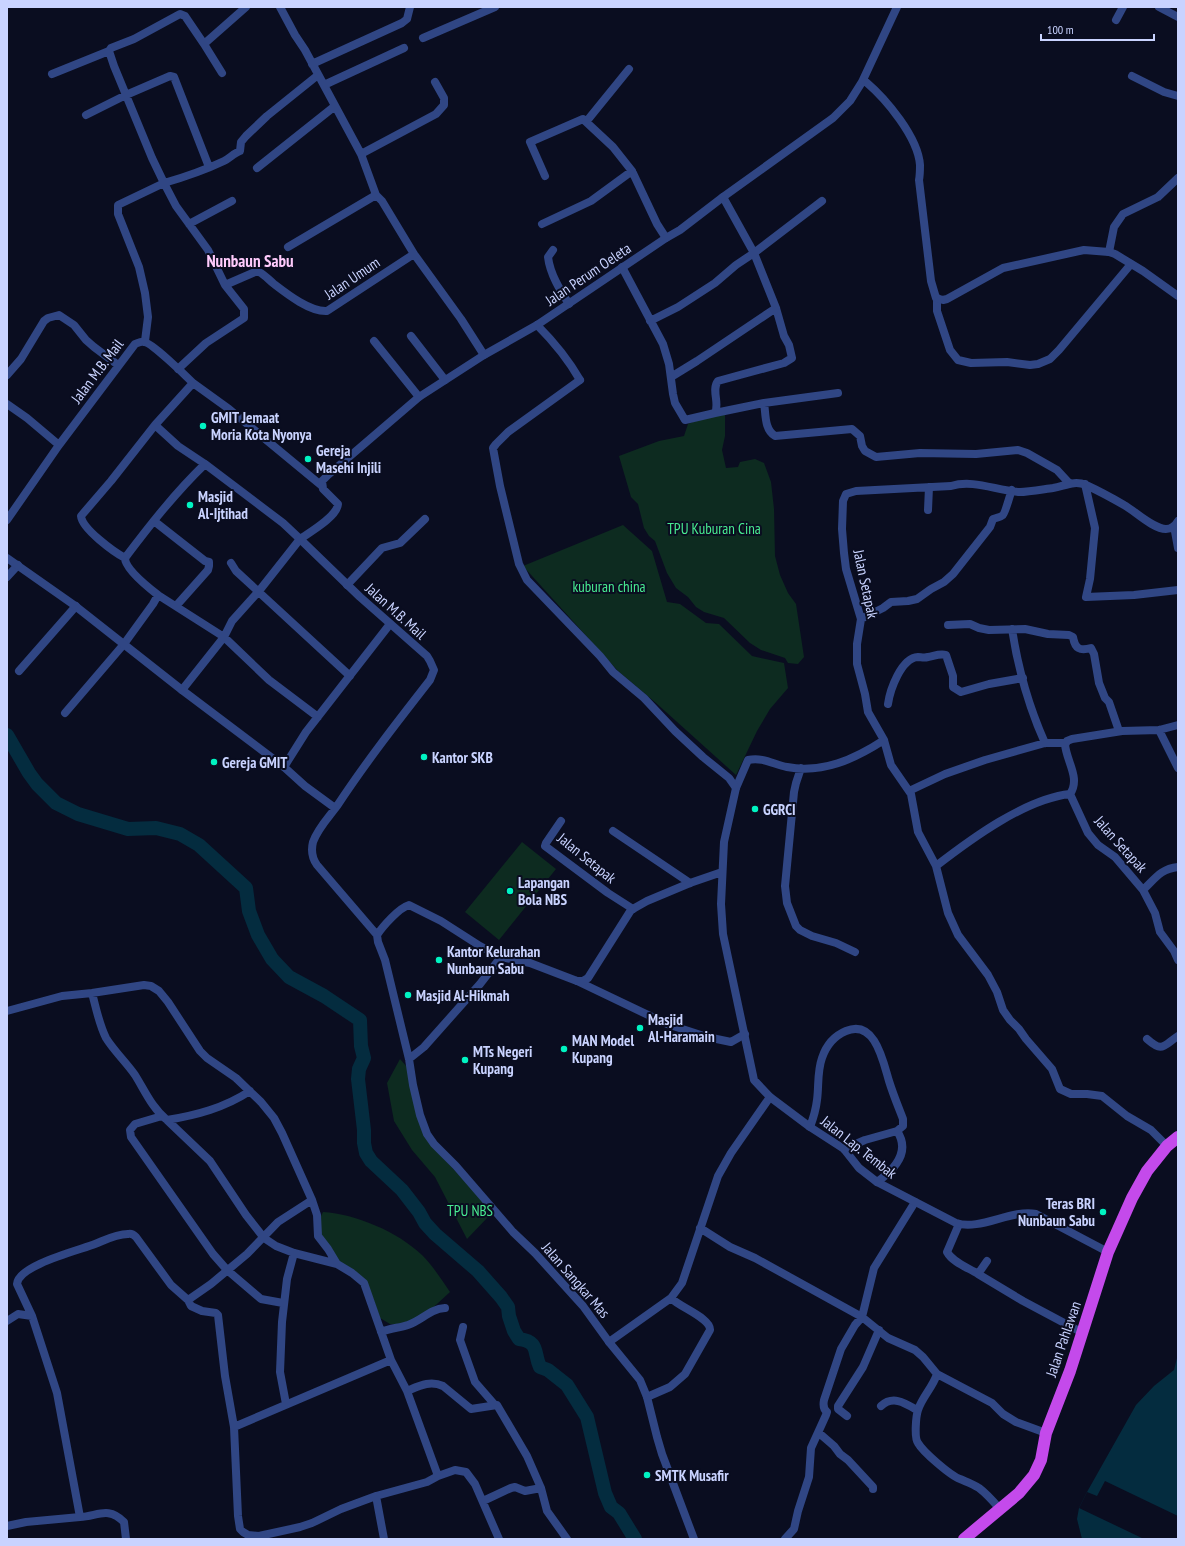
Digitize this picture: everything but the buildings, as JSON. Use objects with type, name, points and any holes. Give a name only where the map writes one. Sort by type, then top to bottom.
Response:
[{"type":"highway","name":"Jalan Pahlawan","points":[[964,1539],[1018,1493],[1034,1475],[1042,1460],[1046,1433],[1070,1371],[1108,1252],[1137,1187],[1147,1171],[1167,1146],[1178,1137]]},
{"type":"street","points":[[204,44],[246,7]]},
{"type":"street","points":[[280,7],[361,154],[376,195],[382,201],[414,254],[462,319],[484,355]]},
{"type":"street","points":[[312,64],[402,23],[407,19],[410,7]]},
{"type":"street","name":"Jalan Perum Oeleta","points":[[322,486],[322,482],[328,475],[419,397],[484,355],[537,325],[622,267],[680,230],[723,197],[833,118],[850,101],[862,82],[897,7]]},
{"type":"street","points":[[1116,20],[1123,7]]},
{"type":"street","points":[[1159,7],[1178,17]]},
{"type":"street","points":[[423,38],[489,8]]},
{"type":"street","points":[[52,74],[109,51],[111,48],[134,39],[180,14],[185,16],[222,73]]},
{"type":"street","points":[[324,85],[404,48]]},
{"type":"street","points":[[109,51],[152,158],[176,206],[208,250],[225,285],[244,309],[244,318],[206,343],[178,369]]},
{"type":"street","points":[[586,122],[629,69]]},
{"type":"street","points":[[145,342],[148,317],[145,293],[139,267],[118,214],[118,205],[164,183],[226,160],[233,154],[240,151],[240,145],[243,138],[318,75]]},
{"type":"street","points":[[86,115],[126,95],[170,76],[174,77],[209,167]]},
{"type":"street","points":[[1132,76],[1164,92],[1178,96]]},
{"type":"street","points":[[361,154],[436,114],[444,105],[444,98],[435,82]]},
{"type":"street","points":[[862,82],[866,82],[873,88],[897,115],[917,151],[920,164],[919,180],[931,281],[934,294],[938,298],[943,300],[947,299],[1003,268],[1084,250],[1110,252],[1131,264],[1178,296]]},
{"type":"street","points":[[256,168],[335,106]]},
{"type":"street","points":[[545,176],[530,142],[584,119],[613,147],[632,171],[657,224],[666,238]]},
{"type":"street","points":[[542,224],[591,201],[632,171]]},
{"type":"street","points":[[1110,252],[1114,227],[1123,214],[1158,197],[1178,178]]},
{"type":"street","points":[[288,247],[376,195]]},
{"type":"street","points":[[715,413],[717,409],[715,387],[718,381],[792,359],[792,353],[784,336],[776,308],[754,253],[723,197]]},
{"type":"street","points":[[189,224],[232,200]]},
{"type":"street","points":[[650,321],[678,307],[714,283],[822,201]]},
{"type":"street","points":[[553,250],[548,257],[550,266],[558,285],[569,304]]},
{"type":"street","name":"Jalan Umum","points":[[225,285],[255,272],[259,272],[286,293],[302,303],[319,311],[327,311],[414,254]]},
{"type":"street","points":[[938,298],[937,311],[950,350],[958,360],[971,363],[1007,362],[1030,366],[1050,359],[1059,350],[1131,264]]},
{"type":"street","points":[[622,267],[663,344],[671,377],[672,394],[675,403],[685,420],[764,403],[838,393]]},
{"type":"street","points":[[671,377],[697,362],[776,308]]},
{"type":"street","points":[[7,375],[21,359],[44,321],[48,318],[59,315],[74,325],[94,348],[118,365]]},
{"type":"street","points":[[537,325],[550,338],[580,380],[508,432],[493,448],[500,486],[519,564],[527,580],[600,656],[613,672],[644,698],[703,757],[729,778],[736,788]]},
{"type":"street","points":[[411,336],[445,380]]},
{"type":"street","points":[[374,341],[419,397]]},
{"type":"street","name":"Jalan M.B. Mail","points":[[7,520],[59,445],[118,365],[132,347],[140,342],[145,342],[152,345],[193,383],[229,409],[322,486]]},
{"type":"street","points":[[125,558],[116,553],[89,529],[82,520],[81,516],[111,482],[155,425],[193,383]]},
{"type":"street","points":[[764,403],[767,427],[775,436],[852,429],[860,436],[862,446],[865,451],[876,457],[920,454],[976,454],[1018,450],[1027,453],[1057,470],[1069,482]]},
{"type":"street","points":[[7,404],[27,418],[59,445]]},
{"type":"street","name":"Jalan M.B. Mail","points":[[155,425],[178,446],[205,464],[283,523],[347,585],[427,656],[432,666],[433,673],[430,680],[370,758],[335,808]]},
{"type":"street","points":[[205,464],[188,480],[154,521],[125,558],[126,564],[148,587],[158,595],[224,636],[269,680],[318,717]]},
{"type":"street","name":"Jalan Setapak","points":[[1167,1146],[1151,1130],[1127,1116],[1102,1096],[1071,1094],[1060,1089],[1052,1069],[1010,1020],[1003,1010],[997,992],[988,975],[958,935],[948,913],[936,866],[918,832],[911,794],[889,761],[884,740],[868,712],[857,664],[857,644],[861,619],[846,563],[842,529],[844,496],[849,492],[974,484],[1020,492],[1053,488],[1069,482],[1085,484],[1123,504],[1158,528],[1166,529],[1176,524]]},
{"type":"street","points":[[1085,484],[1095,528],[1088,593],[1085,596],[1087,598],[1134,595],[1178,590]]},
{"type":"street","points":[[182,690],[224,636],[232,621],[259,591],[300,539],[328,519],[337,509],[338,504],[324,491],[322,486]]},
{"type":"street","points":[[928,510],[929,487]]},
{"type":"street","points":[[861,619],[883,608],[891,602],[917,599],[944,582],[953,574],[990,527],[994,519],[1002,516],[1006,511],[1006,505],[1012,490]]},
{"type":"street","points":[[347,585],[382,548],[400,543],[425,519]]},
{"type":"street","points":[[154,521],[205,561],[209,562],[210,566],[208,570],[176,606]]},
{"type":"street","points":[[1176,524],[1178,548]]},
{"type":"street","points":[[7,558],[76,606],[335,808],[321,826],[314,839],[312,848],[313,858],[317,865],[377,935],[385,924],[404,906],[409,905],[446,924],[480,946],[501,957],[530,963],[577,981],[667,1024],[707,1037],[731,1042],[745,1034]]},
{"type":"street","points":[[231,564],[236,571],[350,676]]},
{"type":"street","points":[[7,577],[18,565]]},
{"type":"street","points":[[66,713],[124,644],[158,595]]},
{"type":"street","points":[[19,671],[76,606]]},
{"type":"street","points":[[284,767],[318,717],[390,624]]},
{"type":"street","points":[[948,625],[970,624],[989,630],[1025,629],[1048,634],[1069,635],[1073,637],[1077,648],[1084,650],[1091,648],[1094,654],[1099,683],[1105,698],[1109,702],[1119,731]]},
{"type":"street","points":[[1012,629],[1017,660],[1025,690],[1045,743]]},
{"type":"street","points":[[888,704],[891,690],[901,669],[909,661],[919,657],[926,658],[939,654],[946,655],[953,676],[953,687],[961,692],[989,684],[1023,678]]},
{"type":"street","points":[[909,791],[945,774],[1045,743],[1066,743],[1072,739],[1119,731],[1160,730],[1178,724]]},
{"type":"street","points":[[1160,730],[1178,768]]},
{"type":"street","points":[[855,952],[836,943],[812,936],[800,930],[796,926],[787,903],[785,886],[794,792],[801,768],[822,768],[843,762],[870,750],[884,740]]},
{"type":"street","points":[[936,866],[990,828],[1021,810],[1051,797],[1070,794],[1073,790],[1074,776],[1065,749],[1066,743]]},
{"type":"street","name":"Jalan Lap. Tembak","points":[[801,768],[787,767],[768,760],[755,758],[748,760],[736,788],[724,842],[721,904],[723,934],[754,1080],[770,1097],[810,1127],[844,1149],[859,1168],[877,1182],[960,1224]]},
{"type":"street","name":"Jalan Setapak","points":[[1070,794],[1088,832],[1098,845],[1110,852],[1115,857],[1142,890],[1155,912],[1160,932],[1174,951],[1178,960]]},
{"type":"street","name":"Jalan Setapak","points":[[561,821],[545,846],[596,884],[633,909]]},
{"type":"street","points":[[613,831],[690,883]]},
{"type":"street","name":"Jalan Setapak","points":[[1142,890],[1165,870],[1178,867]]},
{"type":"street","points":[[577,981],[583,981],[588,978],[604,954],[618,928],[631,910],[647,901],[690,883],[722,872]]},
{"type":"street","name":"Jalan Sangkar Mas","points":[[377,935],[385,960],[409,1059],[420,1115],[427,1134],[434,1144],[456,1166],[513,1232],[583,1306],[609,1342],[640,1380],[647,1397],[657,1437],[694,1539]]},
{"type":"street","points":[[409,1059],[424,1047],[480,984],[501,957]]},
{"type":"street","points":[[7,1011],[62,996],[144,985],[155,988],[168,1002],[200,1051],[232,1074],[268,1110],[282,1133],[312,1200],[317,1215],[318,1236],[337,1264]]},
{"type":"street","points":[[92,993],[102,1028],[107,1039],[135,1075],[146,1095],[164,1118],[210,1161],[246,1215],[264,1238],[276,1246],[294,1253],[337,1264],[352,1273],[364,1283],[391,1360],[407,1391],[438,1476]]},
{"type":"street","points":[[810,1127],[817,1101],[820,1065],[827,1047],[832,1039],[842,1033],[857,1028],[864,1030],[877,1045],[882,1057],[903,1119],[903,1126],[897,1131],[866,1140],[844,1149]]},
{"type":"street","points":[[1147,1038],[1160,1048],[1178,1036]]},
{"type":"street","points":[[250,1091],[232,1102],[208,1112],[134,1124],[131,1128],[130,1135],[213,1254],[227,1270],[260,1299],[283,1303]]},
{"type":"street","points":[[609,1342],[671,1298],[682,1283],[711,1195],[724,1164],[770,1097]]},
{"type":"street","points":[[877,1182],[889,1172],[900,1157],[902,1139],[897,1131]]},
{"type":"street","points":[[188,1300],[211,1284],[248,1254],[278,1222],[312,1200]]},
{"type":"street","points":[[785,1539],[794,1530],[798,1511],[809,1477],[811,1448],[826,1415],[824,1400],[841,1349],[862,1317],[874,1268],[915,1202]]},
{"type":"street","points":[[1083,1333],[1023,1301],[950,1257],[947,1252],[960,1224],[988,1221],[1021,1213],[1031,1213],[1036,1214],[1108,1252]]},
{"type":"street","points":[[700,1228],[730,1247],[754,1258],[862,1317],[888,1338],[915,1350],[924,1357],[937,1374],[992,1403],[1003,1414],[1016,1422],[1046,1433]]},
{"type":"street","points":[[80,1518],[58,1393],[32,1316],[17,1284],[17,1280],[22,1275],[54,1258],[108,1238],[127,1234],[134,1235],[171,1285],[188,1300],[192,1306],[197,1310],[218,1315],[225,1376],[234,1427],[238,1516],[240,1528],[248,1535],[259,1536],[300,1527],[376,1496],[427,1482],[455,1470],[466,1472],[476,1484],[499,1539]]},
{"type":"street","points":[[286,1404],[280,1372],[283,1303],[287,1279],[294,1253]]},
{"type":"street","points":[[978,1274],[987,1261]]},
{"type":"street","points":[[647,1397],[670,1387],[685,1374],[710,1330],[708,1323],[699,1316],[677,1304],[671,1298]]},
{"type":"street","points":[[381,1332],[387,1329],[409,1324],[434,1310],[445,1308]]},
{"type":"street","points":[[7,1321],[18,1314],[32,1316]]},
{"type":"street","points":[[463,1327],[460,1340],[475,1382],[495,1405],[499,1407],[527,1456],[541,1488],[547,1510],[567,1539]]},
{"type":"street","points":[[847,1416],[838,1409],[838,1406],[863,1366],[879,1330]]},
{"type":"street","points":[[234,1427],[391,1360]]},
{"type":"street","points":[[937,1374],[934,1382],[917,1410],[917,1443],[951,1474],[972,1484],[986,1493],[999,1508]]},
{"type":"street","points":[[407,1391],[425,1383],[438,1383],[471,1409],[495,1405]]},
{"type":"street","points":[[881,1406],[885,1402],[893,1400],[900,1401],[917,1410]]},
{"type":"street","points":[[819,1433],[862,1474],[873,1489]]},
{"type":"street","points":[[483,1501],[511,1488],[525,1491],[541,1488]]},
{"type":"street","points":[[376,1496],[384,1539]]},
{"type":"street","points":[[7,1526],[26,1522],[80,1518],[102,1512],[113,1514],[124,1522],[126,1539]]},
{"type":"green space","name":"TPU Kuburan Cina","points":[[725,414],[725,436],[722,450],[726,468],[738,467],[740,462],[755,459],[764,463],[771,482],[774,509],[775,556],[780,575],[788,593],[796,604],[804,657],[798,664],[788,663],[785,658],[761,650],[750,643],[724,618],[704,612],[696,607],[688,597],[676,588],[667,573],[655,541],[649,536],[644,528],[638,504],[631,497],[619,456],[659,441],[684,436],[688,424],[703,418]]},
{"type":"green space","name":"kuburan china","points":[[623,525],[652,551],[667,602],[680,604],[706,623],[719,624],[752,656],[784,663],[788,688],[770,709],[757,731],[736,775],[618,671],[523,566]]},
{"type":"green space","name":"Lapangan Bola NBS","points":[[522,842],[556,869],[499,940],[465,912]]},
{"type":"green space","name":"TPU NBS","points":[[400,1059],[413,1074],[425,1123],[442,1157],[481,1198],[488,1211],[489,1216],[467,1239],[435,1177],[412,1150],[394,1121],[387,1083]]},
{"type":"green space","points":[[323,1212],[336,1213],[362,1220],[401,1239],[426,1259],[450,1292],[425,1315],[404,1324],[390,1324],[380,1318],[373,1298],[321,1244],[314,1230]]},
{"type":"water","points":[[1178,1354],[1178,1539],[1082,1539],[1077,1519],[1079,1508],[1087,1492],[1136,1405],[1154,1386],[1174,1370]]},
{"type":"pier","points":[[1105,1481],[1178,1516],[1178,1539],[1144,1539],[1079,1508],[1087,1492],[1097,1496]]},
{"type":"waterway","points":[[7,735],[29,773],[37,784],[56,803],[78,814],[128,829],[156,828],[180,834],[199,845],[246,888],[249,911],[258,935],[272,959],[289,977],[324,996],[360,1020],[361,1046],[364,1058],[359,1069],[358,1079],[366,1153],[371,1161],[402,1190],[419,1212],[425,1223],[435,1234],[478,1271],[501,1297],[508,1307],[509,1316],[514,1331],[519,1339],[526,1340],[533,1345],[540,1367],[548,1370],[567,1385],[587,1417],[605,1493],[611,1507],[619,1513],[635,1539]]},
{"type":"place","name":"GMIT Jemaat Moria Kota Nyonya","points":[[203,426]]},
{"type":"place","name":"Gereja Masehi Injili","points":[[308,459]]},
{"type":"place","name":"Masjid Al-Ijtihad","points":[[190,505]]},
{"type":"place","name":"Kantor SKB","points":[[424,757]]},
{"type":"place","name":"Gereja GMIT","points":[[214,762]]},
{"type":"place","name":"GGRCI","points":[[755,809]]},
{"type":"place","name":"Lapangan Bola NBS","points":[[510,891]]},
{"type":"place","name":"Kantor Kelurahan Nunbaun Sabu","points":[[439,960]]},
{"type":"place","name":"Masjid Al-Hikmah","points":[[408,995]]},
{"type":"place","name":"Masjid Al-Haramain","points":[[640,1028]]},
{"type":"place","name":"MAN Model Kupang","points":[[564,1049]]},
{"type":"place","name":"MTs Negeri Kupang","points":[[465,1060]]},
{"type":"place","name":"Teras BRI Nunbaun Sabu","points":[[1103,1212]]},
{"type":"place","name":"SMTK Musafir","points":[[647,1475]]},
{"type":"district","name":"Nunbaun Sabu","points":[[250,261]]}]
